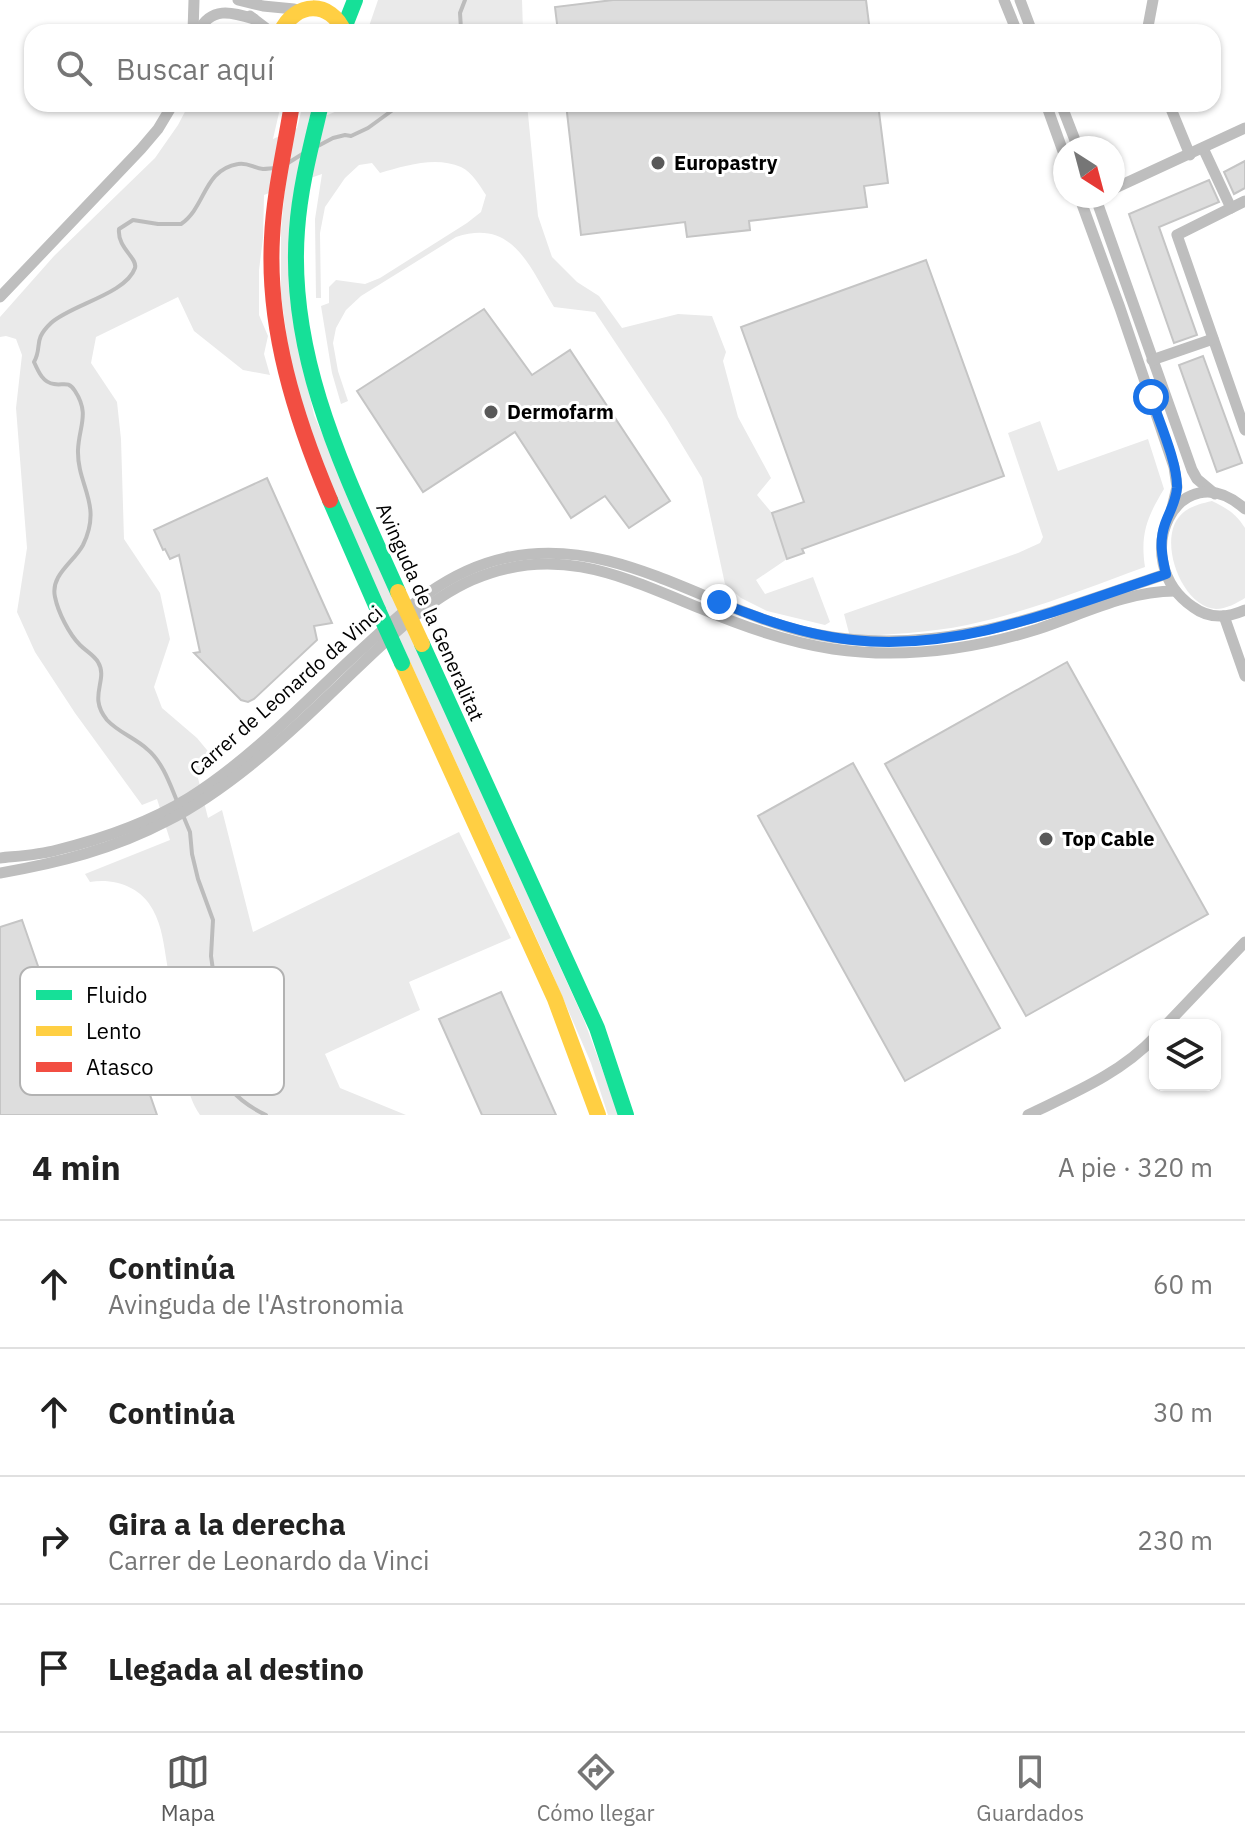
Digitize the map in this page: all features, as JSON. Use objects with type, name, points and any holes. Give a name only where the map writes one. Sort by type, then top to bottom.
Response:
[{"type":"street","points":[[194,0],[195,24]]},
{"type":"street","points":[[194,14],[205,0]]},
{"type":"street","points":[[231,0],[261,24]]},
{"type":"street","points":[[238,0],[294,9]]},
{"type":"street","points":[[346,24],[355,0]]},
{"type":"street","points":[[1004,0],[1014,24]]},
{"type":"street","points":[[1020,0],[1029,24]]},
{"type":"street","points":[[1148,24],[1153,0]]},
{"type":"street","points":[[284,24],[294,9],[308,3],[328,2],[341,24]]},
{"type":"street","points":[[202,24],[215,14],[231,13],[254,19]]},
{"type":"street","points":[[0,297],[141,149],[168,112]]},
{"type":"street","points":[[291,112],[280,170],[271,254],[273,302],[288,384],[299,422],[378,610],[555,999],[598,1115]]},
{"type":"street","name":"Avinguda de la Generalitat","points":[[319,112],[305,171],[295,250],[303,342],[310,377],[334,447],[597,1028],[626,1115]]},
{"type":"street","points":[[1049,112],[1057,136]]},
{"type":"street","points":[[1064,112],[1073,136]]},
{"type":"street","points":[[1172,112],[1190,155]]},
{"type":"street","points":[[1125,184],[1245,128]]},
{"type":"street","points":[[1203,148],[1231,208]]},
{"type":"street","points":[[1245,201],[1177,235],[1245,430]]},
{"type":"street","points":[[1083,208],[1174,467],[1177,487],[1162,538],[1166,574],[1175,591],[1199,612],[1224,616],[1245,610]]},
{"type":"street","points":[[1099,208],[1192,470],[1197,479],[1215,494]]},
{"type":"street","points":[[1152,360],[1213,339]]},
{"type":"street","points":[[1171,512],[1182,501],[1203,493],[1225,496],[1245,509]]},
{"type":"street","name":"Carrer de Leonardo da Vinci","points":[[207,790],[421,596],[460,573],[505,558],[550,553],[605,559],[772,623],[813,634],[855,640],[912,641],[979,632],[1033,618],[1166,574]]},
{"type":"street","name":"Carrer de Leonardo da Vinci","points":[[164,817],[275,744],[426,608],[464,584],[501,570],[557,564],[608,572],[766,633],[833,649],[871,652],[912,653],[985,643],[1139,594],[1175,591]]},
{"type":"street","points":[[1224,616],[1245,676]]},
{"type":"street","points":[[0,858],[55,851],[164,817]]},
{"type":"street","points":[[0,873],[98,851],[164,817]]},
{"type":"street","points":[[1172,1019],[1245,942]]},
{"type":"street","points":[[1028,1115],[1111,1073],[1149,1043]]},
{"type":"shaded area","points":[[378,0],[522,0],[523,24],[370,24]]},
{"type":"shaded area","points":[[185,112],[279,112],[273,139],[297,128],[301,112],[311,112],[308,123],[335,112],[528,112],[538,216],[552,257],[577,282],[599,296],[622,328],[678,314],[712,316],[726,352],[723,361],[738,417],[771,478],[757,495],[772,513],[787,559],[756,580],[765,594],[813,577],[830,622],[825,625],[767,611],[741,598],[725,584],[702,478],[667,420],[595,312],[554,307],[517,250],[492,234],[456,237],[361,296],[346,310],[336,328],[333,343],[348,401],[341,404],[332,373],[321,306],[329,303],[329,287],[336,280],[365,284],[380,278],[467,223],[481,212],[486,195],[469,172],[451,164],[420,163],[380,173],[372,163],[359,165],[345,178],[325,207],[320,233],[321,298],[316,298],[315,219],[322,174],[296,183],[294,327],[314,415],[584,1020],[619,1115],[608,1115],[591,1063],[546,959],[375,585],[304,415],[290,362],[281,294],[285,187],[264,195],[259,315],[268,336],[264,354],[270,375],[243,370],[194,331],[178,297],[96,337],[91,363],[117,402],[124,539],[160,593],[170,639],[154,687],[162,708],[197,738],[217,762],[198,778],[208,818],[222,810],[253,932],[459,832],[511,938],[409,982],[420,1010],[325,1054],[340,1088],[406,1115],[200,1115],[190,1095],[284,1095],[284,967],[168,967],[161,929],[142,895],[118,883],[90,882],[85,874],[170,840],[157,799],[142,805],[35,652],[17,612],[27,548],[16,408],[22,355],[16,339],[0,337],[0,317],[54,256],[155,158]]},
{"type":"shaded area","points":[[1040,421],[1058,471],[1148,439],[1164,489],[1146,526],[1143,545],[1145,567],[990,620],[938,630],[850,637],[844,614],[1040,543],[1043,537],[1008,433]]},
{"type":"shaded area","points":[[1212,501],[1231,512],[1245,528],[1245,598],[1216,609],[1204,605],[1184,586],[1177,572],[1171,542],[1173,528],[1182,514],[1194,506]]},
{"type":"building","points":[[613,0],[866,0],[869,24],[557,24],[555,7]]},
{"type":"building","points":[[567,112],[879,112],[888,183],[864,186],[867,207],[749,221],[750,230],[687,237],[685,222],[581,235]]},
{"type":"building","points":[[1245,161],[1245,188],[1234,194],[1224,172]]},
{"type":"building","points":[[1209,180],[1219,202],[1159,227],[1197,335],[1174,343],[1129,214]]},
{"type":"building","points":[[926,260],[1004,476],[802,549],[804,553],[787,559],[772,513],[804,502],[741,327]]},
{"type":"building","name":"Dermofarm","points":[[484,309],[532,375],[570,350],[670,501],[629,528],[605,496],[571,518],[515,432],[423,492],[357,391]]},
{"type":"building","points":[[1203,356],[1242,463],[1217,472],[1179,365]]},
{"type":"building","points":[[267,478],[332,623],[314,626],[317,640],[248,702],[241,700],[194,653],[200,652],[179,555],[170,559],[154,530]]},
{"type":"building","name":"Top Cable","points":[[1067,662],[1208,914],[1026,1016],[885,764]]},
{"type":"building","points":[[853,763],[1000,1028],[905,1081],[758,816]]},
{"type":"building","points":[[22,920],[38,967],[20,967],[20,1095],[150,1095],[157,1115],[0,1115],[0,927]]},
{"type":"building","points":[[501,992],[556,1115],[482,1115],[439,1019]]},
{"type":"waterway","points":[[461,24],[460,13],[465,0]]},
{"type":"waterway","points":[[316,147],[333,138],[351,136],[368,128],[390,112]]},
{"type":"waterway","points":[[288,163],[304,153]]},
{"type":"waterway","points":[[177,801],[165,773],[152,754],[111,724],[101,711],[98,696],[101,669],[72,635],[56,603],[56,582],[83,545],[91,518],[78,450],[83,413],[72,388],[68,384],[47,381],[34,362],[42,334],[51,323],[130,277],[135,264],[121,242],[119,229],[133,220],[181,224],[196,208],[211,181],[227,168],[242,164],[263,169],[276,168]]},
{"type":"waterway","points":[[182,813],[190,832],[198,879],[213,920],[213,967]]},
{"type":"waterway","points":[[237,1095],[266,1115]]},
{"type":"traffic: fast","points":[[346,24],[355,0]]},
{"type":"traffic: fast","points":[[319,112],[298,214],[296,278],[301,325],[325,417],[359,505],[398,592]]},
{"type":"traffic: fast","points":[[330,500],[378,610]]},
{"type":"traffic: fast","points":[[378,610],[402,663]]},
{"type":"traffic: fast","points":[[422,644],[597,1028],[626,1115]]},
{"type":"traffic: slow","points":[[286,24],[295,14],[313,8],[331,14],[339,24]]},
{"type":"traffic: slow","points":[[398,592],[422,644]]},
{"type":"traffic: slow","points":[[402,663],[555,999],[598,1115]]},
{"type":"traffic: jam","points":[[291,112],[273,221],[274,305],[295,404],[330,500]]},
{"type":"place","name":"Europastry","points":[[658,163]]},
{"type":"place","name":"Dermofarm","points":[[491,412]]},
{"type":"place","name":"Top Cable","points":[[1046,839]]},
{"type":"route","points":[[719,602],[772,623],[813,634],[855,640],[912,641],[955,637],[1009,625],[1166,574],[1162,538],[1177,487],[1174,467],[1151,397]]}]
